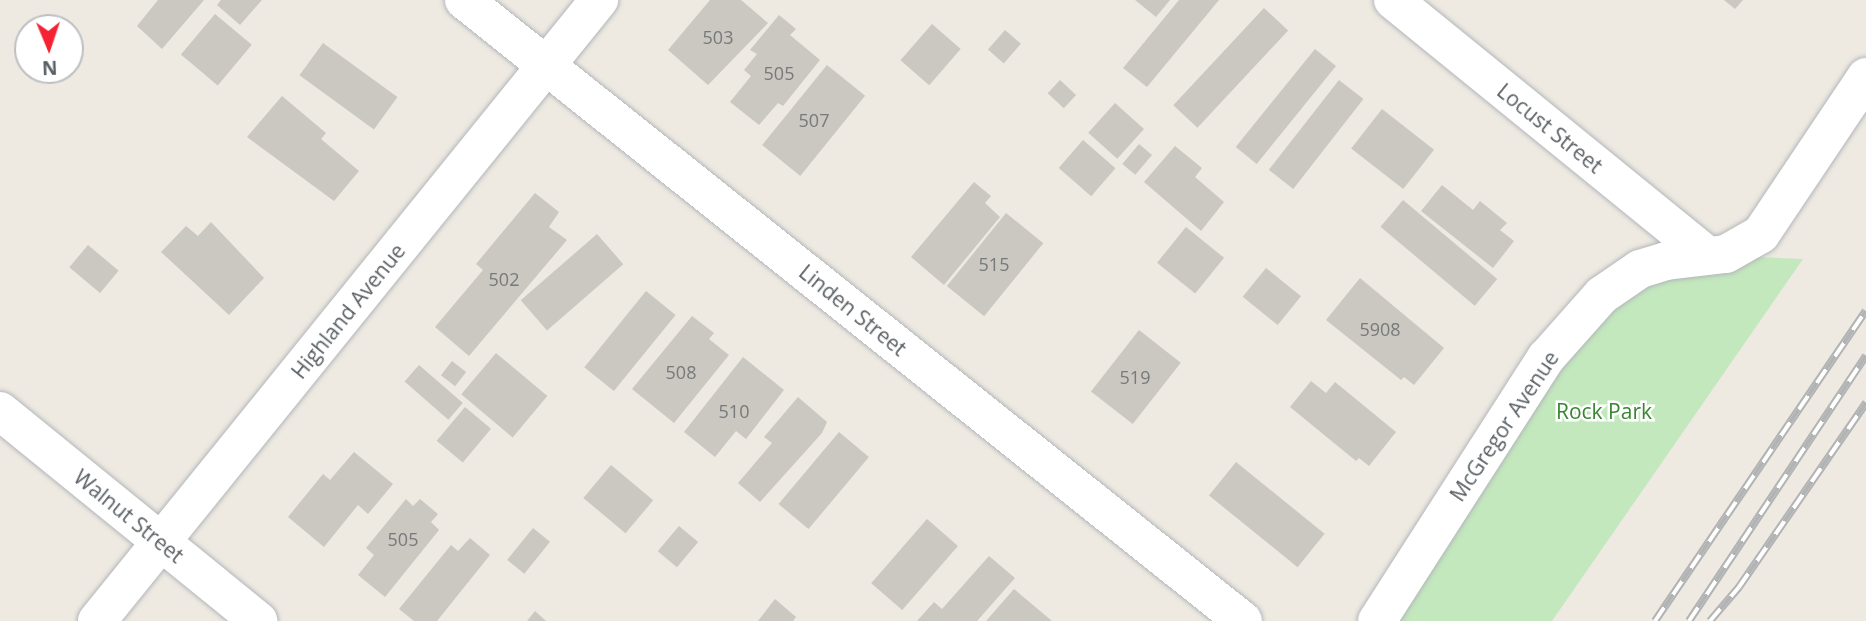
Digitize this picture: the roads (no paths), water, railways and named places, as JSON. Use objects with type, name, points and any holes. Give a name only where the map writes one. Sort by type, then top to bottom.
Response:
[{"type":"street","name":"Linden Street","points":[[464,0],[1243,621]]},
{"type":"street","name":"Highland Avenue","points":[[97,621],[599,0]]},
{"type":"street","name":"Locust Street","points":[[1393,0],[1707,255]]},
{"type":"street","name":"McGregor Avenue","points":[[1377,621],[1546,358],[1594,304],[1640,269],[1739,250],[1761,234],[1866,77]]},
{"type":"street","name":"Walnut Street","points":[[0,411],[258,621]]},
{"type":"railway","points":[[1655,621],[1866,311]]},
{"type":"railway","points":[[1689,621],[1866,356]]},
{"type":"railway","points":[[1710,621],[1739,587],[1866,403]]},
{"type":"park label","name":"Rock Park","points":[[1604,411]]}]
